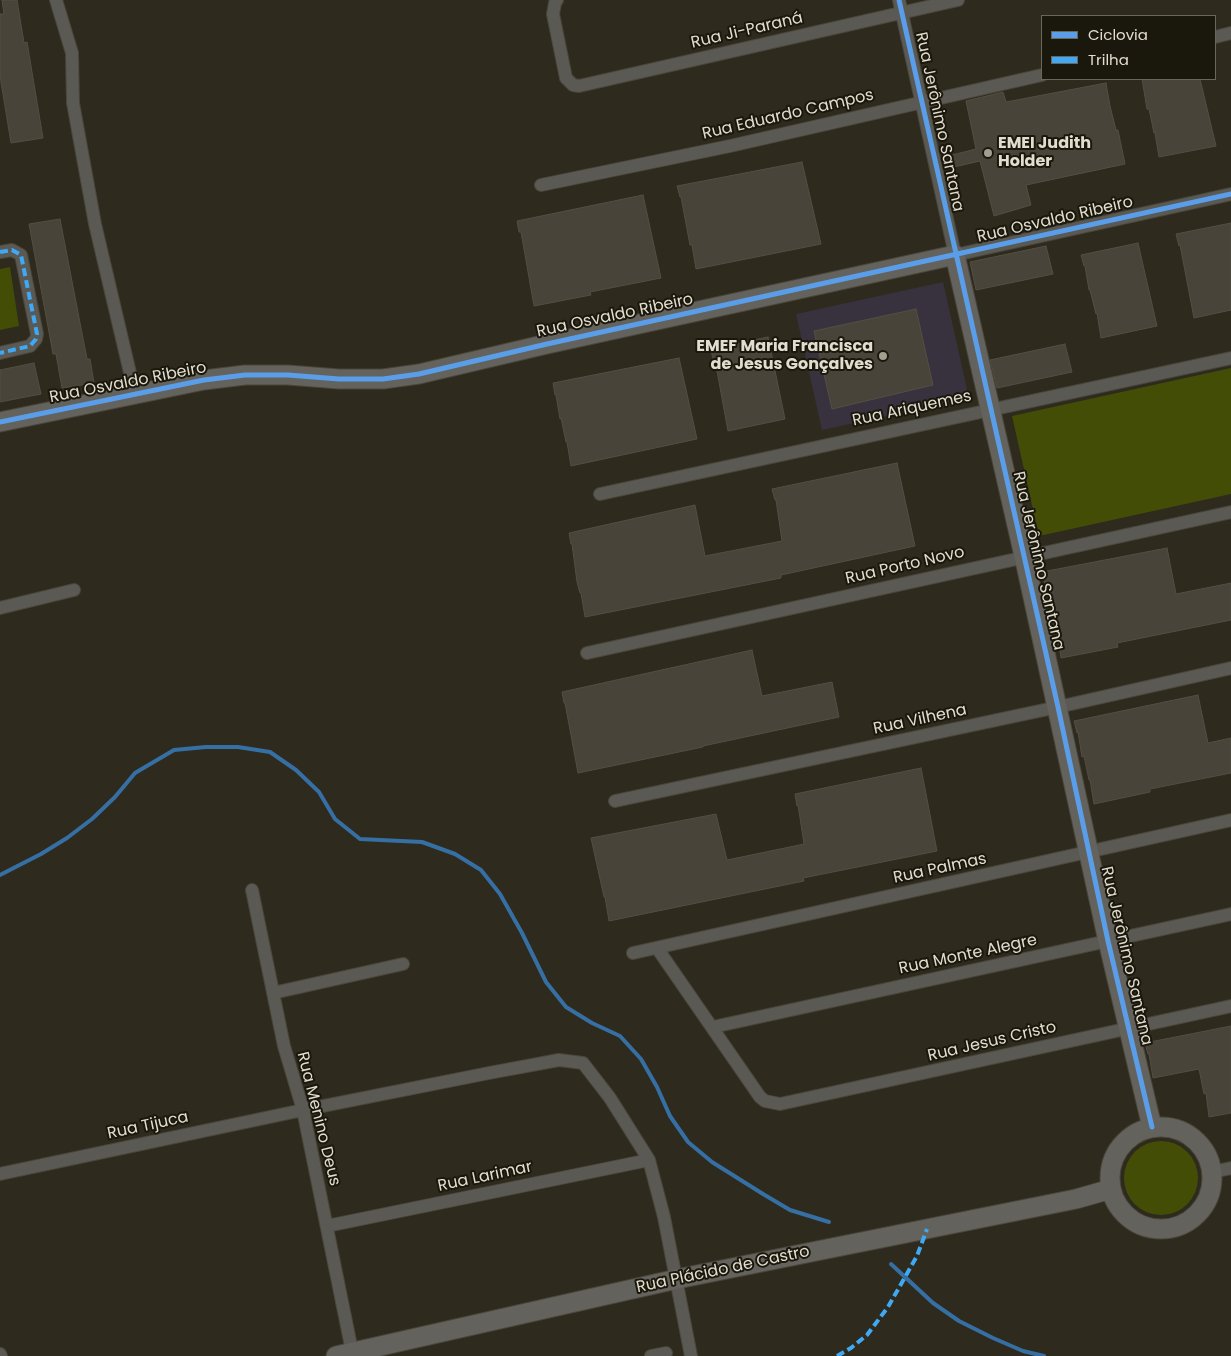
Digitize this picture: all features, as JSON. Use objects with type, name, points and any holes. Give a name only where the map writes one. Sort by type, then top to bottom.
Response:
[{"type":"street","points":[[56,0],[72,53],[73,103],[95,224],[135,394]]},
{"type":"street","name":"Rua Ji-Paraná","points":[[556,2],[553,14],[566,78],[573,85],[579,86],[901,6],[958,0]]},
{"type":"street","name":"Rua Jerônimo Santana","points":[[901,6],[955,255],[1058,708],[1108,941],[1152,1127]]},
{"type":"street","points":[[1216,37],[1231,33]]},
{"type":"street","name":"Rua Eduardo Campos","points":[[541,185],[730,146],[1041,75]]},
{"type":"street","name":"Rua Osvaldo Ribeiro","points":[[0,422],[204,380],[245,375],[383,379],[419,374],[547,344],[1231,194]]},
{"type":"street","points":[[0,252],[12,250],[21,255],[37,334],[36,339],[30,346],[0,353]]},
{"type":"street","name":"Rua Ariquemes","points":[[600,494],[1231,358]]},
{"type":"street","name":"Rua Porto Novo","points":[[587,653],[1231,512]]},
{"type":"street","points":[[0,608],[74,590]]},
{"type":"street","name":"Rua Vilhena","points":[[615,801],[1058,708],[1231,668]]},
{"type":"street","name":"Rua Palmas","points":[[633,953],[1090,853],[1231,820]]},
{"type":"street","name":"Rua Menino Deus","points":[[252,890],[284,1046],[303,1110],[327,1226],[347,1355]]},
{"type":"street","name":"Rua Monte Alegre","points":[[713,1027],[1231,914]]},
{"type":"street","points":[[656,948],[713,1027]]},
{"type":"street","points":[[274,993],[403,964]]},
{"type":"street","name":"Rua Jesus Cristo","points":[[713,1027],[760,1097],[772,1103],[780,1104],[1231,1006]]},
{"type":"street","name":"Rua Tijuca","points":[[0,1174],[303,1110],[559,1060],[583,1063],[614,1104],[649,1160],[664,1218],[691,1356]]},
{"type":"street","points":[[1152,1127],[1169,1127],[1185,1132],[1198,1142],[1208,1156],[1212,1172],[1211,1189],[1204,1205],[1193,1218],[1178,1226],[1161,1229],[1144,1226],[1129,1218],[1117,1205],[1111,1189],[1110,1172],[1114,1156],[1123,1143],[1137,1133],[1152,1127]]},
{"type":"street","name":"Rua Larimar","points":[[327,1226],[649,1160]]},
{"type":"street","points":[[1212,1172],[1231,1168]]},
{"type":"street","name":"Rua Plácido de Castro","points":[[347,1355],[677,1279],[1076,1199],[1111,1189]]},
{"type":"street","points":[[651,1356],[666,1353]]},
{"type":"shaded area","name":"EMEF Maria Francisca de Jesus Gonçalves","points":[[943,282],[969,398],[822,430],[796,314]]},
{"type":"green space","points":[[10,267],[19,326],[0,330],[0,269]]},
{"type":"green space","points":[[1231,368],[1231,494],[1039,536],[1012,416]]},
{"type":"green space","points":[[1161,1141],[1175,1144],[1187,1152],[1195,1164],[1198,1178],[1195,1192],[1187,1204],[1175,1212],[1161,1215],[1147,1212],[1135,1204],[1127,1192],[1124,1178],[1127,1164],[1135,1152],[1147,1144]]},
{"type":"building","points":[[2,0],[17,0],[24,43],[27,42],[43,138],[11,143],[0,76],[0,14],[4,14]]},
{"type":"building","points":[[1142,80],[1200,80],[1216,146],[1159,157],[1149,109],[1147,109]]},
{"type":"building","points":[[1106,83],[1125,164],[1026,185],[1031,205],[994,216],[980,161],[954,167],[952,155],[976,149],[966,101],[1003,92],[1006,102]]},
{"type":"building","points":[[802,162],[821,244],[696,269],[677,186]]},
{"type":"building","points":[[643,195],[661,278],[590,292],[591,295],[534,306],[521,232],[519,232],[517,221]]},
{"type":"building","points":[[60,219],[87,359],[90,359],[94,383],[62,388],[56,354],[53,354],[29,224]]},
{"type":"building","points":[[1231,223],[1231,310],[1194,318],[1180,245],[1176,234]]},
{"type":"building","points":[[1138,243],[1157,326],[1101,338],[1097,313],[1089,290],[1081,255]]},
{"type":"building","points":[[1046,246],[1053,274],[976,290],[970,262]]},
{"type":"building","points":[[916,309],[933,385],[832,409],[814,331]]},
{"type":"building","points":[[768,337],[785,419],[728,431],[715,360],[713,360],[711,349]]},
{"type":"building","points":[[1065,344],[1072,372],[997,388],[990,360]]},
{"type":"building","points":[[679,358],[697,439],[571,466],[553,383]]},
{"type":"building","points":[[34,363],[41,394],[0,402],[0,370]]},
{"type":"building","points":[[897,463],[915,546],[781,575],[781,578],[585,617],[569,533],[695,505],[705,556],[782,541],[776,500],[772,489]]},
{"type":"building","points":[[1167,548],[1176,594],[1231,583],[1231,620],[1117,643],[1118,647],[1061,658],[1046,583],[1042,572]]},
{"type":"building","points":[[752,650],[762,696],[832,682],[839,717],[578,773],[562,692]]},
{"type":"building","points":[[1198,695],[1208,743],[1231,738],[1231,773],[1150,789],[1150,792],[1094,804],[1090,780],[1084,756],[1082,757],[1078,732],[1074,721]]},
{"type":"building","points":[[921,768],[937,851],[803,878],[804,881],[609,921],[591,838],[716,814],[727,860],[804,844],[795,794]]},
{"type":"building","points":[[1231,1026],[1231,1113],[1209,1117],[1206,1093],[1204,1094],[1199,1069],[1153,1078],[1145,1043]]},
{"type":"waterway","points":[[0,875],[67,838],[92,819],[115,797],[135,773],[174,750],[238,747],[270,752],[296,770],[319,792],[335,819],[360,839],[422,842],[455,854],[481,870],[500,894],[546,982],[566,1007],[592,1023],[620,1036],[641,1059],[657,1087],[670,1116],[688,1142],[712,1162],[790,1210],[829,1222]]},
{"type":"waterway","points":[[891,1264],[933,1303],[959,1321],[1023,1351],[1044,1356]]},
{"type":"marked path","points":[[0,252],[12,250],[21,255],[37,334],[36,339],[30,346],[0,353]]},
{"type":"marked path","points":[[837,1356],[867,1335],[888,1307],[917,1256],[927,1229]]},
{"type":"cycle path","points":[[899,0],[1058,707],[1108,941],[1152,1127]]},
{"type":"cycle path","points":[[0,422],[204,380],[245,375],[383,379],[419,374],[547,344],[1231,194]]},
{"type":"place","name":"EMEI Judith Holder","points":[[988,153]]},
{"type":"place","name":"EMEF Maria Francisca de Jesus Gonçalves","points":[[883,356]]}]
